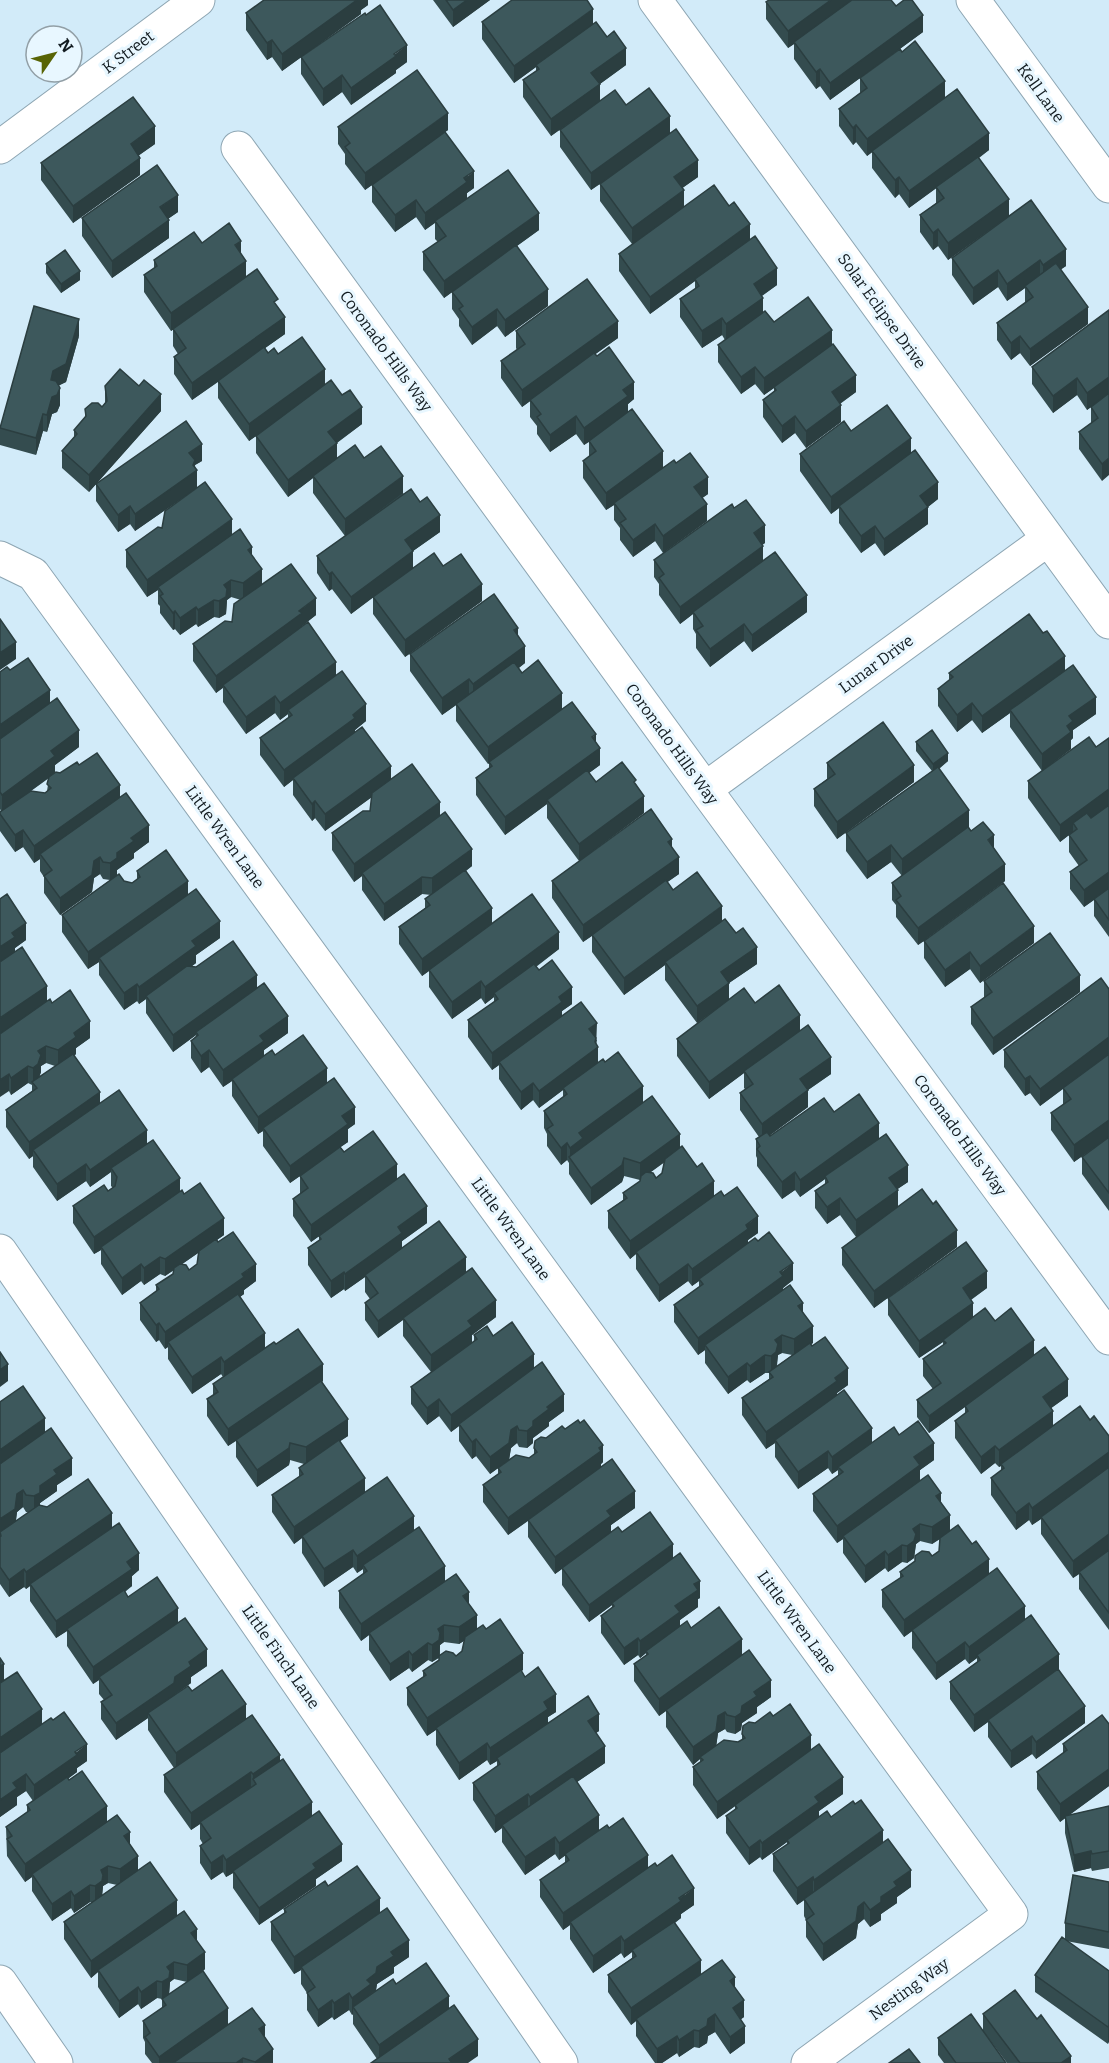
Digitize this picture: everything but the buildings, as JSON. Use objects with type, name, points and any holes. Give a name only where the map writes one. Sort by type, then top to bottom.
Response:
[{"type":"street","name":"K Street","points":[[0,147],[198,0]]},
{"type":"street","name":"Solar Eclipse Drive","points":[[655,0],[1109,622]]},
{"type":"street","name":"Kell Lane","points":[[973,0],[1107,181]]},
{"type":"street","name":"Coronado Hills Way","points":[[238,148],[1109,1338]]},
{"type":"street","name":"Lunar Drive","points":[[705,789],[1048,539]]},
{"type":"street","name":"Little Wren Lane","points":[[0,558],[33,574],[1011,1914]]},
{"type":"street","name":"Little Finch Lane","points":[[0,1251],[561,2063]]},
{"type":"street","name":"Nesting Way","points":[[808,2063],[1011,1914]]},
{"type":"street","points":[[0,1982],[56,2063]]}]
